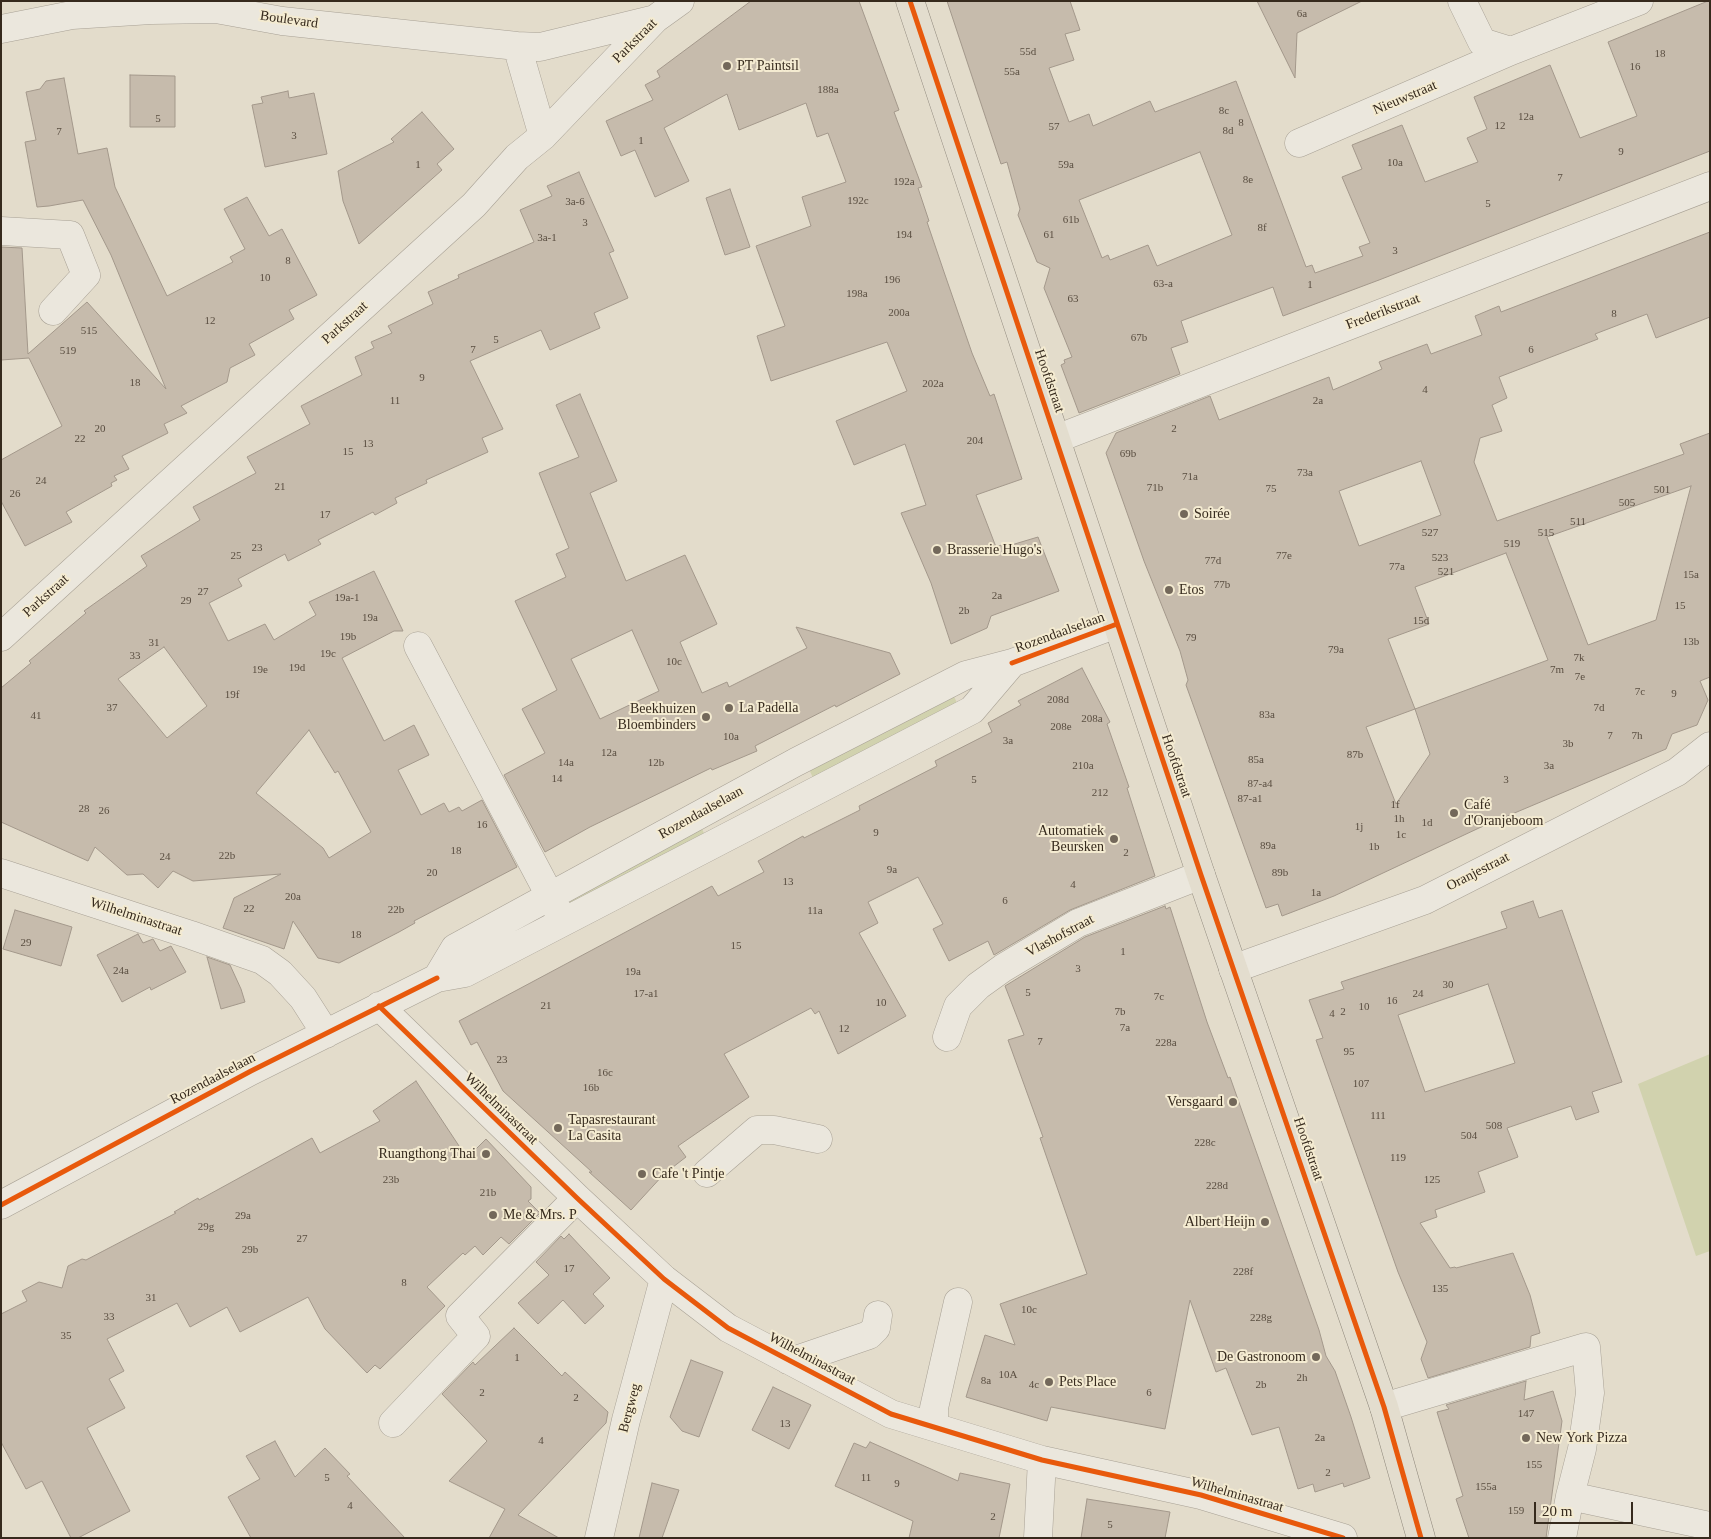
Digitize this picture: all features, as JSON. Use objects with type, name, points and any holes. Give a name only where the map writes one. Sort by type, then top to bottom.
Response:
[{"type":"main road","name":"Hoofdstraat","points":[[910,1],[1201,875],[1384,1407],[1421,1538]]},
{"type":"street","name":"Parkstraat","points":[[1,637],[474,205],[517,157],[543,136],[652,10],[680,1]]},
{"type":"street","points":[[1462,1],[1482,42],[1511,51]]},
{"type":"street","name":"Nieuwstraat","points":[[1299,144],[1511,51],[1639,1]]},
{"type":"street","name":"Boulevard","points":[[1,29],[72,15],[151,10],[281,11],[517,46],[540,47],[652,10]]},
{"type":"street","points":[[517,46],[543,136]]},
{"type":"street","name":"Frederikstraat","points":[[1056,438],[1710,186]]},
{"type":"street","points":[[1,231],[70,235],[86,275],[53,311]]},
{"type":"street","name":"Rozendaalselaan","points":[[437,978],[455,948],[796,762],[966,675],[1012,663],[1117,624]]},
{"type":"street","points":[[418,646],[564,921]]},
{"type":"street","name":"Rozendaalselaan","points":[[1,1205],[251,1071],[437,978],[465,973],[972,710],[1012,663]]},
{"type":"street","name":"Oranjestraat","points":[[1233,969],[1425,900],[1677,772],[1710,746]]},
{"type":"street","name":"Wilhelminastraat","points":[[1,873],[262,960],[280,973],[303,998],[326,1034]]},
{"type":"street","name":"Vlashofstraat","points":[[946,1037],[958,1006],[978,986],[1003,968],[1078,923],[1201,875]]},
{"type":"street","name":"Wilhelminastraat","points":[[379,1006],[577,1198],[664,1279],[728,1328],[891,1414],[1042,1460],[1201,1495],[1343,1538]]},
{"type":"street","points":[[707,1173],[757,1130],[774,1130],[818,1139]]},
{"type":"street","points":[[393,1423],[476,1336],[460,1316],[577,1198]]},
{"type":"street","name":"Bergweg","points":[[599,1538],[626,1420],[664,1279]]},
{"type":"street","points":[[934,1427],[934,1408],[958,1302]]},
{"type":"street","points":[[788,1360],[805,1357],[869,1335],[876,1328],[878,1315]]},
{"type":"street","points":[[1384,1407],[1586,1346],[1590,1393],[1582,1449],[1562,1538]]},
{"type":"street","points":[[1038,1538],[1042,1460]]},
{"type":"street","points":[[1570,1496],[1710,1526]]},
{"type":"green space","points":[[952,692],[957,703],[813,778],[808,767]]},
{"type":"green space","points":[[702,829],[707,839],[566,911],[562,902]]},
{"type":"green space","points":[[1710,1054],[1710,1251],[1696,1256],[1638,1084]]},
{"type":"building","points":[[751,1],[859,1],[899,110],[894,112],[922,187],[918,188],[944,272],[972,353],[990,396],[994,394],[1022,479],[976,495],[996,547],[1007,543],[1008,546],[1038,537],[1059,591],[991,616],[987,628],[951,644],[931,583],[901,513],[926,505],[905,444],[854,465],[836,421],[907,391],[887,342],[771,381],[757,336],[785,326],[756,246],[811,226],[802,197],[846,182],[828,133],[817,137],[806,103],[739,130],[727,94],[664,128],[689,181],[655,197],[635,150],[621,156],[606,121],[653,100],[645,85],[660,77],[657,71]]},
{"type":"building","points":[[947,1],[1070,1],[1080,30],[1065,34],[1074,60],[1049,68],[1069,122],[1089,114],[1093,126],[1150,101],[1155,112],[1236,81],[1306,267],[1312,265],[1315,273],[1363,256],[1359,247],[1370,243],[1342,177],[1362,169],[1352,145],[1402,125],[1425,182],[1478,162],[1467,138],[1487,129],[1474,97],[1550,65],[1580,138],[1637,116],[1608,42],[1710,1],[1710,151],[1283,316],[1273,287],[1181,321],[1188,342],[1171,348],[1180,374],[1079,413],[1061,365],[1065,363],[1064,360],[1072,357],[1044,288],[1050,268],[1037,262],[1018,215],[1020,209],[1007,162],[1001,164]],"holes":[[[1200,152],[1232,235],[1157,266],[1148,245],[1110,260],[1108,255],[1102,258],[1079,200]]]},
{"type":"building","points":[[1257,1],[1362,1],[1297,33],[1295,78]]},
{"type":"building","points":[[130,75],[175,76],[175,127],[130,127]]},
{"type":"building","points":[[64,78],[78,154],[107,148],[115,187],[167,296],[233,262],[230,257],[245,249],[224,209],[247,197],[269,236],[282,229],[317,295],[289,310],[294,319],[249,344],[255,355],[230,368],[227,382],[181,406],[187,413],[164,424],[168,433],[122,456],[129,469],[114,476],[117,480],[111,483],[112,486],[66,512],[72,522],[25,546],[1,501],[1,460],[62,426],[29,358],[1,360],[1,247],[22,248],[28,354],[87,302],[166,389],[111,255],[83,200],[37,207],[25,142],[36,140],[26,92],[40,89],[46,81]]},
{"type":"building","points":[[288,91],[289,98],[314,93],[327,154],[265,167],[252,105],[263,103],[261,97]]},
{"type":"building","points":[[422,112],[454,149],[437,164],[442,170],[359,244],[343,201],[338,171],[394,142],[391,139]]},
{"type":"building","points":[[579,172],[614,251],[609,253],[628,298],[594,313],[600,328],[550,350],[541,330],[470,361],[503,429],[482,438],[488,452],[426,480],[427,483],[395,498],[397,503],[375,515],[373,512],[318,540],[321,544],[288,561],[285,554],[238,579],[242,586],[209,603],[228,641],[265,624],[274,640],[316,615],[309,602],[374,571],[403,631],[394,631],[342,658],[384,741],[414,725],[429,755],[398,770],[421,815],[444,803],[449,812],[459,807],[462,811],[482,800],[517,867],[339,963],[318,958],[293,921],[284,949],[223,928],[234,898],[281,874],[193,881],[173,871],[158,888],[143,874],[127,875],[95,847],[88,861],[1,822],[1,688],[31,663],[29,661],[86,613],[84,611],[147,566],[141,556],[200,520],[193,507],[256,473],[247,457],[310,424],[301,406],[362,375],[355,357],[374,348],[371,342],[392,333],[388,326],[433,304],[428,292],[459,278],[458,275],[534,242],[520,210],[552,196],[547,186]],"holes":[[[164,647],[207,706],[167,738],[118,679]],[[309,730],[335,773],[338,771],[371,832],[329,858],[323,848],[256,793]]]},
{"type":"building","points":[[730,189],[750,247],[725,255],[706,198]]},
{"type":"building","points":[[1710,232],[1710,317],[1656,338],[1647,314],[1595,334],[1598,339],[1499,377],[1507,398],[1492,405],[1502,431],[1480,438],[1474,462],[1497,521],[1684,454],[1680,444],[1710,433],[1710,677],[1700,681],[1708,700],[1697,725],[1672,734],[1666,749],[1479,828],[1334,896],[1282,916],[1278,904],[1266,908],[1186,685],[1188,680],[1180,651],[1144,561],[1106,453],[1116,433],[1210,396],[1219,420],[1329,377],[1333,390],[1382,369],[1379,362],[1427,344],[1431,354],[1482,335],[1475,316],[1499,306],[1501,312]],"holes":[[[1421,461],[1441,515],[1359,546],[1339,491]],[[1691,486],[1656,620],[1588,645],[1547,537]],[[1506,553],[1548,660],[1415,709],[1388,639],[1429,624],[1415,587]],[[1415,709],[1430,754],[1396,804],[1366,727]]]},
{"type":"building","points":[[580,394],[617,481],[590,493],[626,581],[685,555],[717,624],[680,642],[702,693],[727,682],[729,687],[807,648],[796,627],[890,653],[900,674],[755,746],[757,751],[712,770],[711,768],[590,827],[545,852],[504,775],[545,753],[522,709],[557,690],[515,601],[566,577],[556,554],[569,548],[539,473],[579,457],[556,405]],"holes":[[[632,630],[659,691],[600,719],[571,659]]]},
{"type":"building","points":[[1082,668],[1110,722],[1107,724],[1129,787],[1127,788],[1155,876],[1070,910],[994,955],[988,941],[949,961],[933,929],[943,924],[918,877],[868,902],[878,923],[859,933],[906,1016],[838,1054],[819,1011],[815,1014],[811,1008],[724,1054],[749,1097],[678,1146],[686,1157],[664,1174],[631,1210],[503,1091],[477,1042],[471,1045],[459,1021],[712,886],[718,896],[764,872],[758,861],[803,836],[804,838],[860,810],[859,806],[937,766],[935,761],[992,732],[988,723],[1021,705],[1018,701]]},
{"type":"building","points":[[1533,901],[1539,918],[1562,910],[1622,1082],[1592,1092],[1599,1112],[1576,1120],[1571,1106],[1507,1128],[1518,1157],[1478,1172],[1485,1192],[1435,1210],[1437,1217],[1420,1223],[1450,1268],[1513,1253],[1530,1295],[1540,1333],[1531,1336],[1530,1347],[1428,1378],[1421,1359],[1427,1342],[1398,1272],[1316,1040],[1323,1038],[1309,1000],[1344,989],[1341,982],[1507,928],[1501,912]],"holes":[[[1488,984],[1515,1063],[1425,1092],[1398,1015]]]},
{"type":"building","points":[[1165,906],[1166,909],[1170,907],[1207,1022],[1228,1078],[1230,1077],[1319,1330],[1326,1356],[1335,1371],[1370,1478],[1344,1487],[1343,1483],[1315,1492],[1313,1484],[1298,1489],[1279,1427],[1252,1435],[1226,1368],[1216,1372],[1190,1300],[1165,1429],[1051,1407],[1047,1421],[966,1397],[985,1335],[1015,1345],[1000,1304],[1087,1274],[1040,1138],[1043,1137],[1008,1040],[1024,1035],[1005,986],[1085,937]]},
{"type":"building","points":[[15,910],[72,927],[61,966],[3,949]]},
{"type":"building","points":[[138,934],[143,943],[153,939],[160,951],[171,946],[186,972],[151,990],[150,987],[122,1002],[97,955]]},
{"type":"building","points":[[207,957],[230,965],[245,1002],[221,1009]]},
{"type":"building","points":[[416,1081],[467,1158],[486,1139],[531,1187],[531,1199],[528,1201],[540,1213],[509,1244],[501,1237],[483,1255],[475,1246],[465,1255],[463,1253],[427,1287],[445,1306],[380,1369],[375,1365],[367,1373],[325,1329],[308,1297],[240,1332],[227,1307],[190,1327],[177,1303],[107,1339],[124,1371],[109,1379],[125,1408],[87,1428],[130,1511],[78,1538],[71,1538],[42,1481],[26,1489],[1,1442],[1,1314],[27,1301],[22,1291],[39,1282],[62,1288],[68,1266],[82,1259],[86,1260],[176,1213],[174,1212],[198,1198],[199,1200],[312,1138],[320,1153],[380,1121],[373,1111]]},
{"type":"building","points":[[569,1234],[610,1278],[593,1294],[604,1306],[585,1324],[563,1300],[538,1324],[518,1303],[549,1275],[536,1262],[561,1236],[564,1239]]},
{"type":"building","points":[[514,1328],[562,1376],[565,1372],[608,1412],[606,1423],[518,1515],[559,1538],[489,1538],[505,1509],[449,1481],[487,1441],[442,1394],[473,1362],[475,1365]]},
{"type":"building","points":[[691,1360],[723,1372],[699,1437],[682,1431],[670,1417]]},
{"type":"building","points":[[1526,1381],[1524,1400],[1553,1391],[1562,1421],[1546,1538],[1469,1538],[1456,1499],[1463,1496],[1437,1412],[1449,1409],[1446,1405]]},
{"type":"building","points":[[773,1387],[811,1405],[789,1449],[752,1430]]},
{"type":"building","points":[[275,1441],[295,1477],[325,1448],[350,1474],[347,1476],[405,1538],[251,1538],[228,1497],[260,1479],[246,1456]]},
{"type":"building","points":[[870,1442],[958,1481],[960,1473],[1010,1484],[999,1538],[909,1538],[913,1521],[835,1486],[854,1443],[866,1448]]},
{"type":"building","points":[[652,1483],[679,1490],[662,1538],[639,1538]]},
{"type":"building","points":[[1087,1499],[1170,1512],[1165,1538],[1081,1538]]},
{"type":"cycle path","points":[[910,1],[1201,875],[1384,1407],[1421,1538]]},
{"type":"cycle path","points":[[1012,663],[1117,624]]},
{"type":"cycle path","points":[[1,1205],[251,1071],[437,978]]},
{"type":"cycle path","points":[[379,1006],[577,1198],[664,1279],[728,1328],[891,1414],[1042,1460],[1201,1495],[1343,1538]]},
{"type":"place","name":"PT Paintsil","points":[[727,66]]},
{"type":"place","name":"Soirée","points":[[1184,514]]},
{"type":"place","name":"Brasserie Hugo's","points":[[937,550]]},
{"type":"place","name":"Etos","points":[[1169,590]]},
{"type":"place","name":"La Padella","points":[[729,708]]},
{"type":"place","name":"Beekhuizen Bloembinders","points":[[706,717]]},
{"type":"place","name":"Café d'Oranjeboom","points":[[1454,813]]},
{"type":"place","name":"Automatiek Beursken","points":[[1114,839]]},
{"type":"place","name":"Versgaard","points":[[1233,1102]]},
{"type":"place","name":"Tapasrestaurant La Casita","points":[[558,1128]]},
{"type":"place","name":"Ruangthong Thai","points":[[486,1154]]},
{"type":"place","name":"Cafe 't Pintje","points":[[642,1174]]},
{"type":"place","name":"Me & Mrs. P","points":[[493,1215]]},
{"type":"place","name":"Albert Heijn","points":[[1265,1222]]},
{"type":"place","name":"De Gastronoom","points":[[1316,1357]]},
{"type":"place","name":"Pets Place","points":[[1049,1382]]},
{"type":"place","name":"New York Pizza","points":[[1526,1438]]}]
